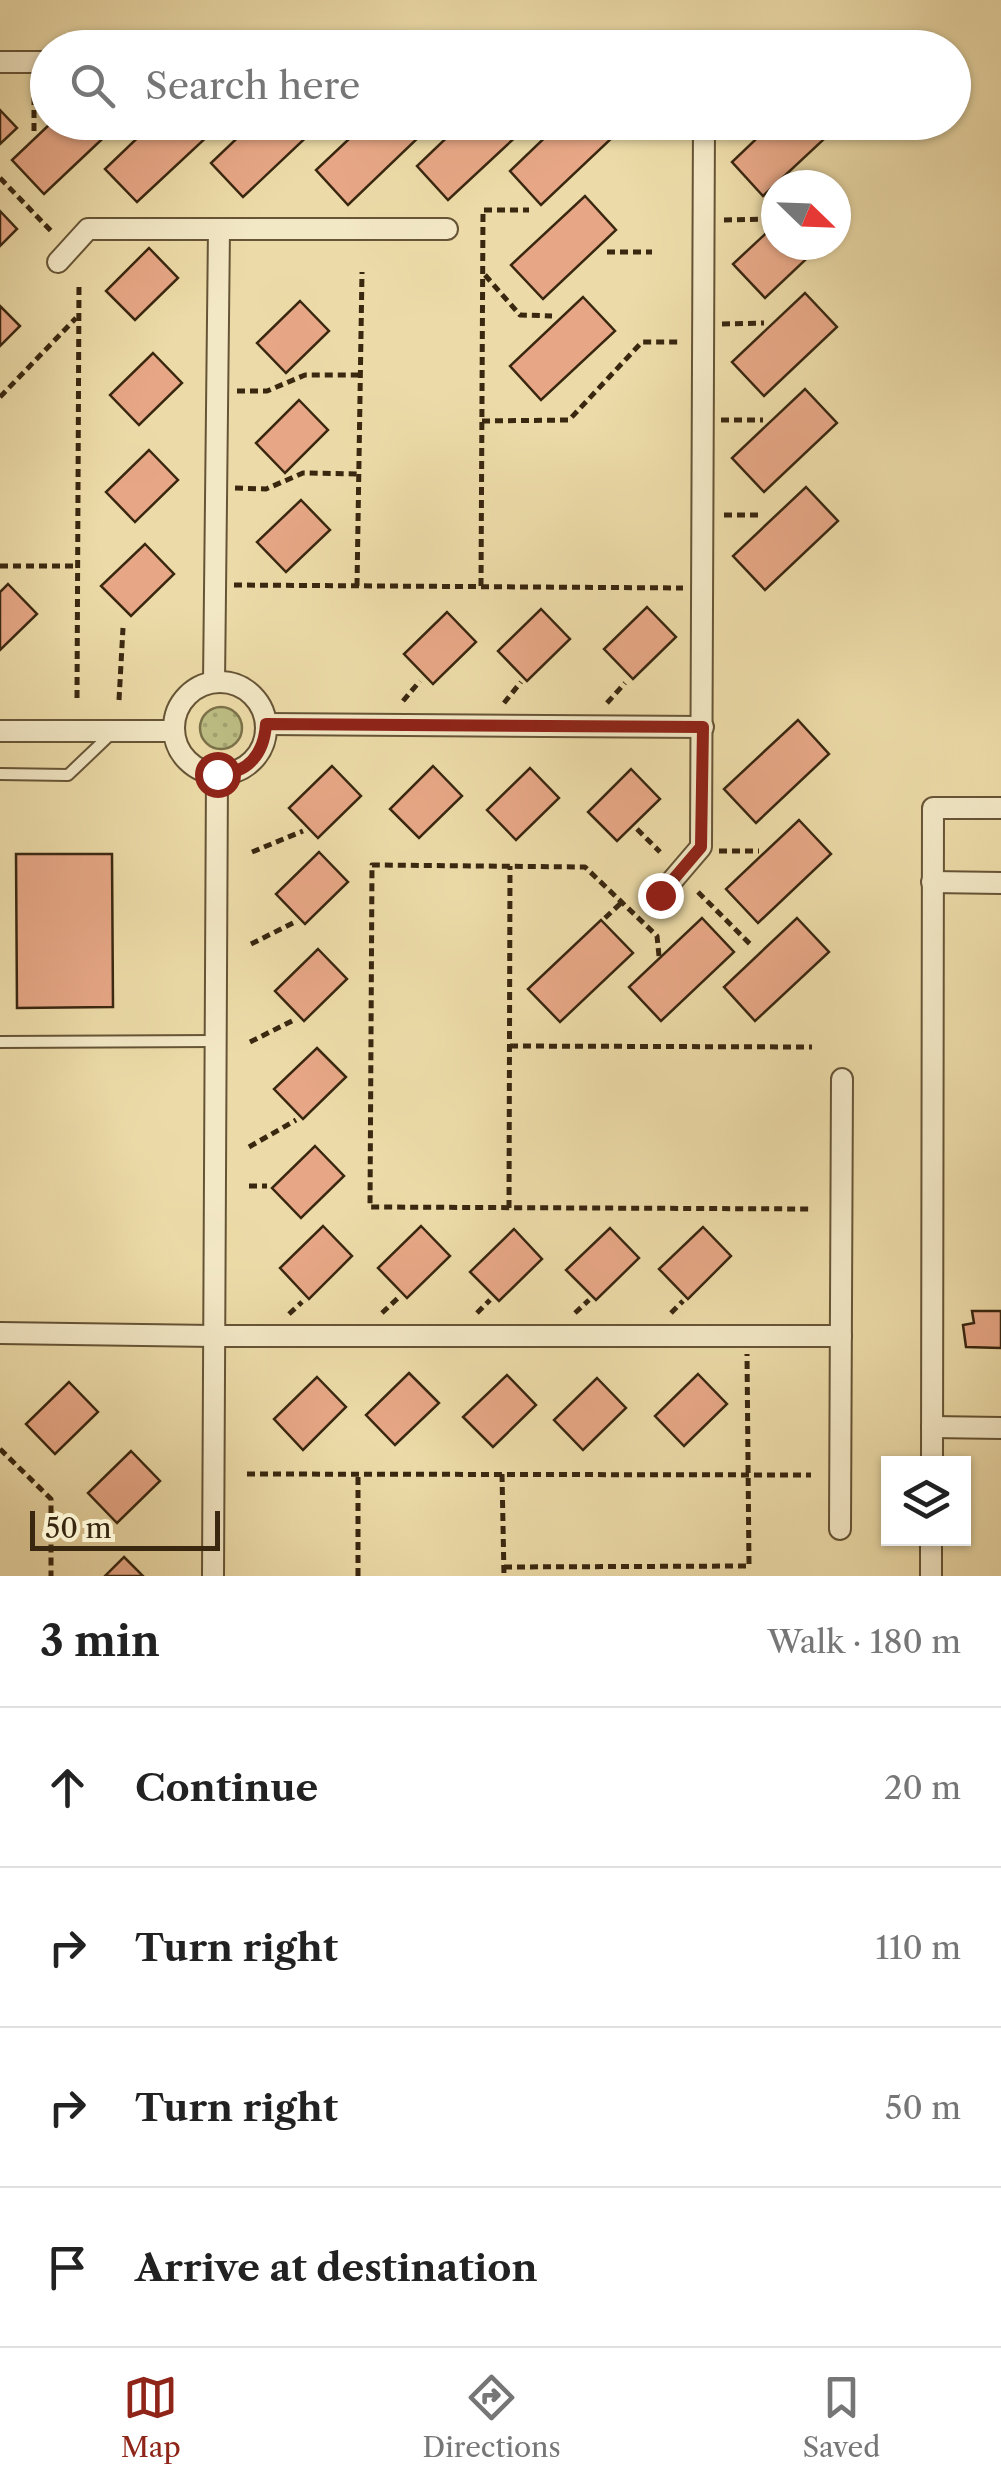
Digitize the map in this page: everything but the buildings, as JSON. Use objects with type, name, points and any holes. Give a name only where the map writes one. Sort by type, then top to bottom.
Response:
[{"type":"street","points":[[0,62],[30,62]]},
{"type":"street","points":[[660,895],[701,847],[704,140]]},
{"type":"street","points":[[58,262],[88,229],[447,229]]},
{"type":"street","points":[[214,682],[219,229]]},
{"type":"street","points":[[214,682],[244,688],[263,710],[266,724],[265,739],[250,764],[237,772],[217,774],[194,766],[182,756],[174,731],[178,710],[186,696],[214,682]]},
{"type":"street","points":[[266,724],[703,727]]},
{"type":"street","points":[[0,731],[174,731]]},
{"type":"street","points":[[213,1576],[217,774]]},
{"type":"street","points":[[932,1456],[933,808],[1001,808]]},
{"type":"street","points":[[932,882],[1001,883]]},
{"type":"street","points":[[840,1529],[842,1080]]},
{"type":"street","points":[[0,1332],[841,1336]]},
{"type":"street","points":[[932,1427],[1001,1428]]},
{"type":"street","points":[[932,1546],[932,1576]]},
{"type":"lane","points":[[0,774],[68,775],[114,731]]},
{"type":"lane","points":[[0,1042],[215,1042]]},
{"type":"path","points":[[0,178],[51,231]]},
{"type":"path","points":[[481,586],[483,210],[529,210]]},
{"type":"path","points":[[719,220],[761,220]]},
{"type":"path","points":[[606,252],[652,252]]},
{"type":"path","points":[[357,586],[362,272]]},
{"type":"path","points":[[482,272],[520,315],[552,316]]},
{"type":"path","points":[[77,698],[79,283]]},
{"type":"path","points":[[0,397],[78,316]]},
{"type":"path","points":[[718,324],[764,323]]},
{"type":"path","points":[[482,422],[569,420],[642,342],[686,342]]},
{"type":"path","points":[[233,390],[267,391],[305,375],[360,375]]},
{"type":"path","points":[[718,420],[764,420]]},
{"type":"path","points":[[233,488],[266,489],[303,473],[359,474]]},
{"type":"path","points":[[718,515],[760,515]]},
{"type":"path","points":[[0,566],[77,566]]},
{"type":"path","points":[[233,584],[686,588]]},
{"type":"path","points":[[119,700],[123,628]]},
{"type":"path","points":[[399,706],[420,681]]},
{"type":"path","points":[[501,706],[521,682]]},
{"type":"path","points":[[606,706],[625,683]]},
{"type":"path","points":[[637,828],[660,852]]},
{"type":"path","points":[[252,852],[302,831]]},
{"type":"path","points":[[716,851],[758,851]]},
{"type":"path","points":[[660,956],[657,936],[585,867],[372,866],[370,1207],[810,1209]]},
{"type":"path","points":[[509,1208],[510,866]]},
{"type":"path","points":[[698,892],[752,946]]},
{"type":"path","points":[[605,918],[622,902]]},
{"type":"path","points":[[251,944],[296,922]]},
{"type":"path","points":[[250,1042],[294,1020]]},
{"type":"path","points":[[510,1046],[812,1047]]},
{"type":"path","points":[[249,1146],[296,1120]]},
{"type":"path","points":[[249,1186],[268,1186]]},
{"type":"path","points":[[371,1322],[398,1298]]},
{"type":"path","points":[[504,1567],[748,1566],[747,1350]]},
{"type":"path","points":[[0,1449],[51,1499],[51,1576]]},
{"type":"path","points":[[247,1474],[810,1474]]},
{"type":"path","points":[[358,1474],[358,1576]]},
{"type":"path","points":[[502,1474],[504,1576]]},
{"type":"green space","points":[[221,707],[236,713],[242,728],[236,743],[221,749],[206,743],[200,728],[206,713]]},
{"type":"route","points":[[217,774],[237,772],[250,764],[260,753],[266,724],[703,727],[701,847],[660,895]]}]
